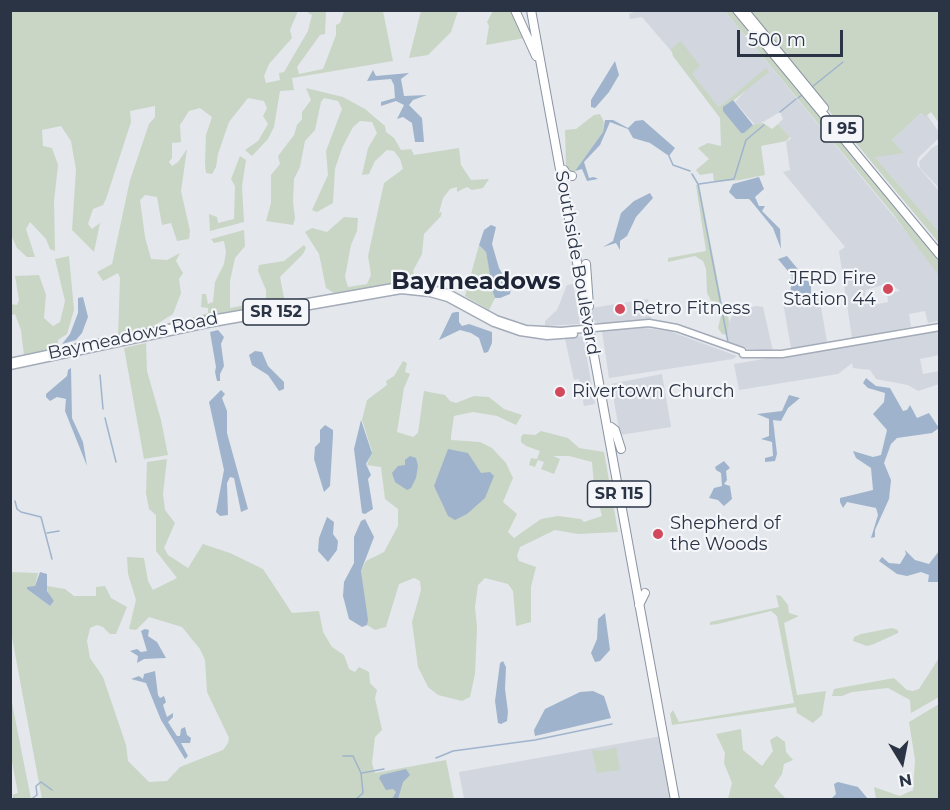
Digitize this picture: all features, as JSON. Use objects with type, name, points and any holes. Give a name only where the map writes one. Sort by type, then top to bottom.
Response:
[{"type":"highway","points":[[515,10],[536,56],[544,82]]},
{"type":"highway","name":"Southside Boulevard","points":[[532,10],[589,318]]},
{"type":"highway","name":"Southside Boulevard","points":[[532,10],[536,30],[539,33],[589,306],[588,332],[628,549]]},
{"type":"highway","name":"I 95","points":[[737,10],[938,251]]},
{"type":"highway","name":"I 95","points":[[744,10],[938,251]]},
{"type":"highway","points":[[564,170],[572,176]]},
{"type":"highway","points":[[586,264],[589,306]]},
{"type":"highway","name":"Southside Boulevard","points":[[588,332],[611,427],[628,549],[644,604],[677,800]]},
{"type":"highway","points":[[611,427],[615,430],[621,449]]},
{"type":"highway","points":[[644,604],[645,593]]},
{"type":"main road","name":"Baymeadows Road","points":[[10,364],[393,291],[420,291],[440,295],[494,323],[525,333],[547,336],[632,326],[663,328],[742,353],[782,354],[939,325]]},
{"type":"main road","points":[[589,318],[595,324],[602,326]]},
{"type":"main road","name":"Baymeadows Road","points":[[588,332],[602,326],[632,322],[662,324],[742,353]]},
{"type":"shaded area","points":[[639,10],[725,11],[923,252],[939,276],[939,321],[928,323],[925,311],[909,314],[911,327],[852,338],[839,251],[845,247],[783,172],[790,170],[786,142],[791,138],[778,124],[783,119],[780,112],[756,126],[735,102],[766,69],[719,107],[642,17],[630,19],[629,14]],"holes":[[[889,283],[900,291],[887,293],[888,302],[873,305],[871,297],[865,296],[866,290]]]},
{"type":"shaded area","points":[[921,113],[927,115],[939,132],[939,138],[918,158],[917,165],[939,191],[939,232],[874,156],[903,153],[892,140]]},
{"type":"shaded area","points":[[939,144],[939,188],[920,168],[919,162]]},
{"type":"shaded area","points":[[573,284],[580,324],[545,326],[545,321],[557,310],[567,285]]},
{"type":"shaded area","points":[[819,295],[827,342],[791,348],[783,302]]},
{"type":"shaded area","points":[[648,299],[652,322],[599,325],[593,319],[591,308]]},
{"type":"shaded area","points":[[756,306],[763,307],[773,351],[730,347],[726,329],[734,312]]},
{"type":"shaded area","points":[[635,327],[669,331],[737,356],[733,359],[609,378],[602,331]]},
{"type":"shaded area","points":[[939,329],[939,355],[920,359],[923,374],[939,371],[939,384],[918,391],[908,385],[876,379],[870,370],[853,368],[852,363],[838,374],[739,390],[734,364]]},
{"type":"shaded area","points":[[583,336],[595,404],[584,406],[579,379],[574,380],[565,339]]},
{"type":"shaded area","points":[[662,374],[671,427],[620,435],[611,384]]},
{"type":"shaded area","points":[[662,736],[672,799],[464,799],[459,772]]},
{"type":"green space","points":[[10,11],[298,11],[290,30],[292,38],[269,64],[264,76],[266,83],[280,80],[279,73],[284,72],[308,31],[312,15],[308,13],[309,11],[326,11],[325,34],[320,35],[297,67],[299,74],[323,69],[336,35],[336,25],[340,23],[344,11],[383,11],[393,61],[292,78],[294,90],[280,91],[274,127],[268,139],[252,156],[245,150],[258,141],[268,124],[263,116],[267,108],[264,101],[248,98],[229,122],[212,174],[206,173],[205,164],[206,135],[212,117],[200,108],[189,111],[180,125],[181,142],[172,143],[172,158],[169,162],[172,166],[178,162],[187,149],[181,191],[190,231],[189,239],[177,241],[171,223],[162,225],[157,197],[145,195],[140,200],[145,237],[151,259],[167,260],[180,253],[176,261],[183,273],[179,279],[181,293],[173,314],[152,327],[118,336],[120,278],[118,273],[103,281],[97,272],[112,264],[130,180],[149,124],[155,117],[155,106],[130,111],[131,122],[106,199],[103,205],[93,209],[88,224],[92,229],[100,223],[94,252],[72,230],[76,170],[71,141],[61,126],[42,130],[43,146],[52,148],[58,165],[54,201],[55,251],[50,249],[46,239],[30,222],[26,229],[35,257],[27,257],[17,248],[11,235]]},
{"type":"green space","points":[[421,11],[458,11],[451,32],[428,55],[409,58]]},
{"type":"green space","points":[[493,11],[512,11],[525,38],[486,45],[489,26],[487,22]]},
{"type":"green space","points":[[725,11],[734,11],[926,242],[939,260],[939,276],[893,214]]},
{"type":"green space","points":[[746,11],[939,11],[939,123],[931,112],[926,116],[921,113],[892,140],[904,153],[875,157],[939,232],[939,243]]},
{"type":"green space","points":[[681,41],[700,66],[692,74],[719,107],[766,68],[769,72],[723,109],[741,133],[753,125],[763,123],[772,129],[778,124],[790,137],[786,141],[761,146],[765,175],[714,182],[713,173],[700,175],[696,170],[709,159],[698,148],[708,143],[721,146],[720,118],[673,56],[671,49]]},
{"type":"green space","points":[[306,88],[343,97],[365,109],[385,126],[386,132],[394,138],[401,150],[411,149],[414,155],[459,148],[461,165],[471,180],[489,179],[483,188],[472,190],[467,187],[457,192],[457,187],[450,189],[443,198],[439,213],[442,212],[441,216],[424,234],[422,254],[413,271],[415,280],[334,293],[326,288],[319,254],[305,232],[312,228],[327,232],[344,217],[358,218],[357,231],[351,245],[345,277],[348,287],[367,284],[371,275],[368,256],[384,183],[403,169],[394,151],[387,150],[375,161],[369,174],[362,175],[368,148],[377,133],[372,122],[360,121],[353,127],[342,148],[335,169],[333,203],[317,212],[312,210],[328,175],[326,151],[342,109],[338,101],[324,98],[321,102],[315,130],[305,141],[300,167],[294,179],[295,219],[293,225],[266,221],[271,203],[271,175],[280,164],[278,156],[294,135],[302,119],[302,112],[311,100]]},
{"type":"green space","points":[[600,114],[604,122],[603,132],[573,174],[568,171],[566,165],[565,130],[576,129],[594,115]]},
{"type":"green space","points":[[240,156],[246,160],[242,186],[244,222],[210,231],[209,214],[217,217],[218,223],[234,219],[235,186],[231,179]]},
{"type":"green space","points":[[699,184],[722,303],[726,305],[729,321],[727,335],[722,334],[718,328],[721,315],[715,301],[711,301],[707,293],[706,269],[703,261],[695,256],[668,262],[668,258],[706,251],[696,185]]},
{"type":"green space","points":[[244,230],[245,246],[235,258],[230,281],[230,308],[266,301],[266,290],[258,271],[259,265],[284,261],[304,245],[306,248],[303,254],[280,277],[285,303],[168,325],[208,313],[208,308],[201,307],[202,294],[206,294],[208,304],[213,302],[215,282],[224,264],[226,252],[224,241],[214,243],[211,239]]},
{"type":"green space","points":[[479,245],[486,252],[495,298],[489,310],[465,296]]},
{"type":"green space","points":[[69,256],[74,310],[67,334],[58,340],[58,348],[24,356],[21,330],[15,314],[11,315],[10,304],[17,305],[19,300],[15,276],[39,275],[46,295],[44,318],[53,326],[60,322],[65,301],[55,259]]},
{"type":"green space","points":[[146,343],[147,371],[168,455],[144,459],[124,348]]},
{"type":"green space","points":[[403,361],[407,363],[405,372],[410,374],[404,388],[397,432],[413,437],[418,433],[424,391],[445,395],[450,401],[456,403],[474,396],[489,397],[504,409],[522,415],[516,425],[497,416],[473,412],[454,416],[451,436],[451,440],[480,442],[492,448],[506,463],[513,478],[503,502],[517,514],[508,532],[514,538],[541,519],[558,516],[581,519],[584,522],[602,516],[594,485],[592,462],[569,456],[553,456],[560,459],[554,474],[541,469],[544,462],[538,460],[535,467],[529,465],[531,458],[537,459],[540,451],[526,446],[521,442],[521,437],[523,434],[535,435],[541,431],[568,438],[579,448],[604,452],[618,532],[578,534],[555,530],[520,547],[517,556],[519,561],[536,567],[531,587],[531,622],[516,626],[513,591],[508,584],[485,578],[478,585],[475,607],[477,628],[475,674],[470,697],[462,701],[438,695],[428,687],[418,667],[412,622],[421,590],[420,581],[414,578],[399,584],[386,627],[375,630],[367,625],[361,571],[366,561],[384,552],[398,526],[398,509],[385,499],[381,467],[367,465],[372,451],[362,420],[367,400],[387,385],[386,381],[394,376]]},
{"type":"green space","points":[[167,459],[163,494],[165,510],[175,523],[164,548],[168,555],[188,568],[203,544],[230,553],[263,569],[292,613],[319,611],[323,632],[332,647],[344,655],[349,669],[355,672],[359,667],[369,672],[370,683],[377,690],[375,698],[382,730],[375,737],[372,763],[375,773],[446,760],[454,799],[42,799],[11,632],[10,572],[38,573],[35,586],[27,589],[50,606],[54,601],[48,596],[47,586],[65,589],[74,596],[96,596],[96,587],[105,586],[111,598],[127,607],[116,634],[110,634],[97,625],[90,628],[87,641],[90,658],[103,677],[126,745],[128,761],[149,782],[167,781],[180,767],[223,750],[228,743],[229,738],[207,692],[205,660],[200,649],[182,627],[149,617],[136,630],[129,629],[136,600],[128,574],[127,557],[144,558],[148,581],[153,590],[177,578],[156,551],[156,515],[149,509],[146,493],[147,462]]},
{"type":"green space","points":[[776,595],[781,596],[788,605],[789,613],[799,616],[784,623],[797,695],[826,691],[822,715],[813,723],[797,713],[796,707],[672,725],[670,714],[673,710],[679,722],[794,703],[777,616],[771,611],[710,625],[710,622],[779,607]]},
{"type":"green space","points":[[892,628],[898,630],[898,633],[874,644],[867,646],[853,641],[854,637],[861,634]]},
{"type":"green space","points":[[939,658],[939,697],[911,713],[910,700],[888,688],[832,696],[834,689],[894,678],[907,690],[919,689]]},
{"type":"green space","points":[[11,698],[31,799],[14,799],[12,795],[18,793],[11,757]]},
{"type":"green space","points":[[939,704],[939,799],[876,799],[874,787],[900,796],[913,790],[915,760],[909,722]]},
{"type":"green space","points":[[741,729],[743,750],[762,766],[773,751],[770,740],[777,736],[785,742],[786,752],[793,760],[784,764],[782,774],[774,786],[786,799],[728,799],[732,783],[724,763],[725,753],[716,734]]},
{"type":"green space","points":[[616,747],[620,770],[597,773],[592,750],[603,751]]},
{"type":"water","points":[[615,61],[619,75],[609,92],[595,108],[591,107],[591,100]]},
{"type":"water","points":[[373,70],[376,76],[409,73],[401,79],[404,96],[427,95],[413,100],[409,105],[422,118],[424,142],[415,142],[412,123],[403,117],[397,119],[404,105],[396,101],[381,106],[381,102],[395,98],[394,85],[391,79],[367,81]]},
{"type":"water","points":[[733,100],[753,125],[744,133],[741,133],[723,111],[723,107]]},
{"type":"water","points":[[605,120],[613,120],[628,128],[635,121],[643,120],[675,148],[669,156],[650,143],[633,138],[628,129],[610,122],[600,145],[584,162],[589,178],[598,179],[587,181],[582,169],[575,171],[603,132]]},
{"type":"water","points":[[759,177],[764,189],[755,197],[759,206],[765,206],[762,211],[780,229],[781,249],[773,228],[751,201],[736,199],[729,192],[733,184]]},
{"type":"water","points":[[650,193],[653,198],[636,217],[627,236],[620,241],[620,250],[616,243],[603,247],[613,241],[621,213],[634,201]]},
{"type":"water","points":[[491,225],[496,227],[492,244],[499,268],[511,288],[510,294],[500,298],[495,298],[486,252],[479,245],[484,230]]},
{"type":"water","points":[[787,256],[811,285],[811,297],[794,300],[790,297],[792,276],[778,259]]},
{"type":"water","points":[[83,297],[88,317],[82,333],[76,340],[62,344],[70,334],[78,313],[78,298]]},
{"type":"water","points":[[459,312],[459,322],[462,326],[469,324],[492,332],[492,343],[488,352],[484,353],[479,338],[460,330],[439,340],[452,313]]},
{"type":"water","points":[[218,330],[224,337],[221,344],[224,366],[220,374],[220,381],[217,381],[215,372],[210,332]]},
{"type":"water","points":[[255,351],[262,352],[268,366],[284,382],[284,389],[279,391],[268,375],[252,365],[249,355]]},
{"type":"water","points":[[71,368],[72,418],[83,442],[87,466],[65,411],[66,399],[57,397],[50,401],[46,397],[46,394],[67,376]]},
{"type":"water","points":[[866,378],[876,386],[890,388],[903,411],[907,410],[910,405],[917,418],[929,413],[939,428],[932,433],[897,438],[891,444],[884,463],[891,480],[889,499],[875,530],[875,537],[871,538],[878,515],[876,508],[847,502],[843,508],[840,502],[840,498],[873,490],[871,468],[856,458],[853,451],[873,457],[881,455],[887,430],[873,414],[884,402],[885,393],[868,388],[863,383]]},
{"type":"water","points":[[221,390],[225,394],[222,398],[227,411],[227,433],[248,509],[241,512],[234,478],[230,477],[227,483],[228,515],[220,516],[216,512],[224,470],[209,402]]},
{"type":"water","points":[[789,395],[800,398],[788,408],[781,421],[773,420],[777,454],[775,461],[765,462],[765,458],[773,456],[772,442],[761,439],[769,436],[769,419],[757,414],[782,411]]},
{"type":"water","points":[[361,420],[372,453],[366,464],[371,475],[368,479],[373,509],[365,514],[362,513],[354,449]]},
{"type":"water","points":[[325,425],[333,430],[333,435],[330,486],[324,492],[314,459],[315,447],[320,442],[320,430]]},
{"type":"water","points":[[448,449],[468,453],[481,473],[490,472],[494,476],[485,498],[467,514],[455,520],[448,516],[434,486]]},
{"type":"water","points":[[410,456],[416,458],[418,466],[416,478],[411,488],[407,490],[395,482],[392,473],[398,466],[405,465],[405,460]]},
{"type":"water","points":[[724,461],[730,468],[726,471],[727,480],[724,484],[730,486],[732,499],[724,506],[718,500],[709,498],[714,488],[722,486],[721,473],[715,467]]},
{"type":"water","points":[[327,517],[334,522],[333,534],[338,541],[337,550],[328,562],[318,551],[319,538]]},
{"type":"water","points":[[365,519],[374,537],[361,571],[368,620],[367,625],[362,627],[349,619],[343,596],[344,582],[354,563],[354,537],[361,521]]},
{"type":"water","points":[[905,550],[915,560],[929,564],[939,551],[939,582],[928,582],[929,575],[921,572],[907,576],[897,574],[879,561],[882,557],[889,563],[900,564],[906,554]]},
{"type":"water","points":[[40,572],[47,574],[47,591],[54,601],[50,606],[27,589],[27,587],[35,586]]},
{"type":"water","points":[[605,613],[610,650],[600,661],[595,662],[591,653],[597,639],[598,619]]},
{"type":"water","points":[[149,630],[148,636],[157,642],[166,658],[144,659],[137,663],[138,656],[130,651],[137,649],[141,652],[147,651],[141,631]]},
{"type":"water","points":[[503,661],[506,667],[505,689],[508,712],[507,721],[501,724],[498,723],[495,701],[500,663]]},
{"type":"water","points":[[155,671],[158,695],[160,698],[164,696],[166,702],[163,705],[167,717],[173,713],[173,717],[168,722],[177,736],[180,736],[181,729],[185,727],[187,735],[191,738],[190,743],[181,743],[188,756],[185,759],[161,720],[146,683],[131,679],[139,676],[143,679],[144,674]]},
{"type":"water","points":[[593,691],[604,696],[611,718],[535,736],[534,730],[545,709],[580,692]]},
{"type":"water","points":[[406,769],[410,775],[403,782],[398,799],[392,799],[396,792],[393,789],[386,790],[379,778],[381,775]]},
{"type":"water","points":[[838,782],[858,787],[868,799],[831,799],[836,794],[834,784]]},
{"type":"waterway","points":[[812,87],[843,62]]},
{"type":"waterway","points":[[798,98],[802,95]]},
{"type":"waterway","points":[[780,112],[796,99]]},
{"type":"waterway","points":[[699,184],[734,179],[746,140],[764,125]]},
{"type":"waterway","points":[[669,156],[673,165],[690,171]]},
{"type":"waterway","points":[[692,174],[698,184],[728,342]]},
{"type":"waterway","points":[[100,375],[103,409]]},
{"type":"waterway","points":[[105,418],[116,462]]},
{"type":"waterway","points":[[15,501],[17,509],[21,512],[41,517],[52,559]]},
{"type":"waterway","points":[[47,533],[59,531]]},
{"type":"waterway","points":[[436,758],[453,751],[535,740],[612,724]]},
{"type":"waterway","points":[[343,756],[353,756],[361,773],[363,793],[355,800]]},
{"type":"waterway","points":[[362,773],[384,769]]},
{"type":"waterway","points":[[30,800],[37,795],[36,786],[41,782],[52,790]]},
{"type":"place","name":"JFRD Fire Station 44","points":[[888,289]]},
{"type":"place","name":"Retro Fitness","points":[[620,309]]},
{"type":"place","name":"Rivertown Church","points":[[560,392]]},
{"type":"place","name":"Shepherd of the Woods","points":[[658,534]]},
{"type":"district","name":"Baymeadows","points":[[476,282]]}]
